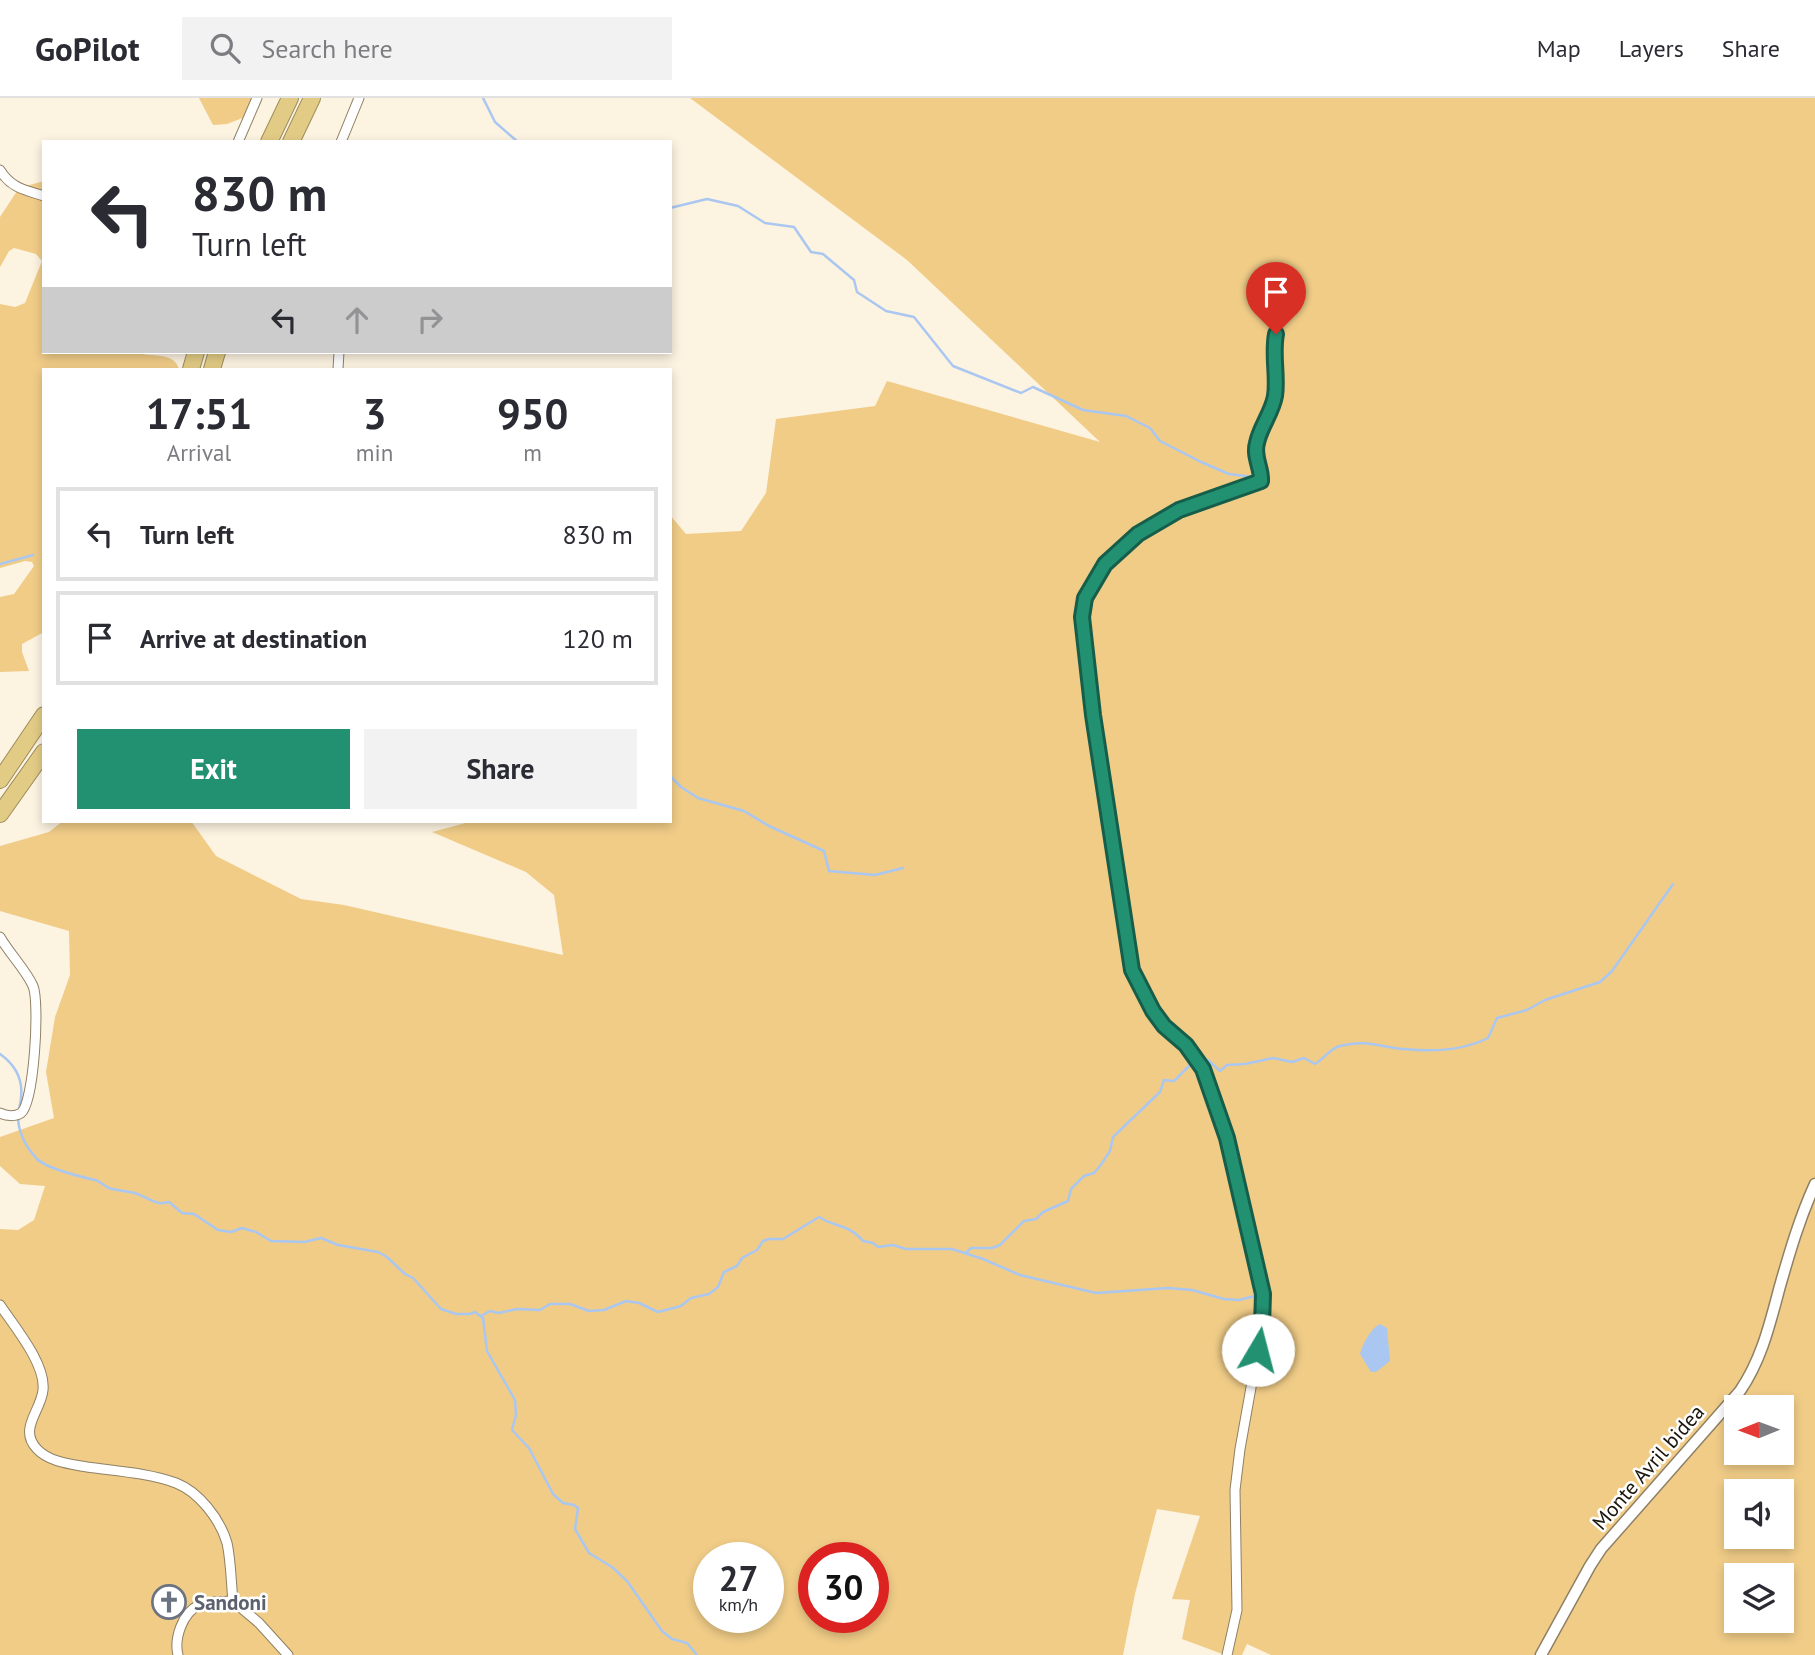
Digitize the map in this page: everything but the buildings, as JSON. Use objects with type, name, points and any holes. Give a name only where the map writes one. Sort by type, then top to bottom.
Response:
[{"type":"highway","points":[[270,140],[290,98]]},
{"type":"highway","points":[[292,140],[312,98]]},
{"type":"highway","points":[[0,780],[42,718]]},
{"type":"highway","points":[[0,814],[42,755]]},
{"type":"street","points":[[239,140],[257,98]]},
{"type":"street","points":[[342,140],[359,98]]},
{"type":"street","points":[[0,170],[6,181],[16,188],[42,195]]},
{"type":"street","points":[[1227,1655],[1237,1610],[1235,1490],[1262,1326],[1263,1294],[1227,1138],[1203,1069],[1186,1045],[1164,1026],[1153,1011],[1132,970],[1095,727],[1082,617],[1085,598],[1105,564],[1138,534],[1179,510],[1261,481],[1256,444],[1268,420],[1275,395],[1273,352],[1276,334]]},
{"type":"street","points":[[0,937],[33,985],[38,1003],[30,1091],[26,1106],[17,1114],[0,1113]]},
{"type":"street","name":"Monte Avril bidea","points":[[1541,1655],[1601,1549],[1752,1374],[1768,1336],[1801,1216],[1815,1184]]},
{"type":"street","points":[[0,1305],[31,1352],[42,1379],[41,1399],[30,1427],[33,1444],[48,1458],[177,1483],[195,1494],[217,1520],[227,1543],[233,1601],[259,1623],[288,1655]]},
{"type":"street","points":[[178,1655],[175,1642],[189,1612],[199,1605],[233,1601]]},
{"type":"shaded area","points":[[199,98],[252,98],[253,102],[245,117],[227,124],[213,125]]},
{"type":"shaded area","points":[[690,98],[1815,98],[1815,1655],[1271,1655],[1247,1644],[1242,1655],[1225,1655],[1182,1639],[1190,1600],[1172,1599],[1200,1516],[1157,1509],[1135,1594],[1123,1655],[0,1655],[0,1229],[18,1230],[34,1220],[45,1186],[20,1184],[0,1166],[0,1137],[54,1118],[46,1072],[55,1017],[70,975],[69,931],[0,911],[0,846],[49,832],[60,823],[192,823],[216,856],[301,899],[344,905],[563,955],[554,895],[526,872],[432,832],[466,823],[672,823],[672,517],[686,534],[741,531],[766,493],[776,419],[875,406],[887,381],[1100,442],[907,260]]},
{"type":"shaded area","points":[[42,182],[42,261],[36,254],[14,248],[9,251],[0,267],[0,217],[19,188]]},
{"type":"shaded area","points":[[42,261],[42,354],[141,354],[167,357],[178,368],[42,368],[42,633],[22,644],[29,671],[0,672],[0,597],[14,594],[34,566],[32,562],[25,561],[0,568],[0,304],[15,307],[25,303]]},
{"type":"water","points":[[1380,1324],[1387,1328],[1390,1361],[1376,1372],[1371,1372],[1360,1354],[1367,1337]]},
{"type":"waterway","points":[[483,98],[495,122],[516,140]]},
{"type":"waterway","points":[[672,208],[707,199],[738,206],[765,223],[794,227],[811,252],[823,254],[854,280],[857,292],[886,311],[914,317],[953,366],[1021,393],[1033,387],[1083,410],[1126,416],[1150,428],[1160,441],[1201,462],[1229,474],[1253,477]]},
{"type":"waterway","points":[[0,564],[33,555]]},
{"type":"waterway","points":[[672,778],[698,798],[744,811],[769,826],[824,851],[829,871],[875,875],[903,868]]},
{"type":"waterway","points":[[1201,1060],[1208,1060],[1220,1071],[1227,1065],[1273,1058],[1292,1062],[1304,1058],[1315,1064],[1333,1049],[1349,1044],[1436,1050],[1458,1048],[1478,1042],[1488,1038],[1497,1018],[1527,1010],[1545,1000],[1600,982],[1612,971],[1673,884]]},
{"type":"waterway","points":[[0,1054],[12,1065],[19,1078],[19,1109]]},
{"type":"waterway","points":[[966,1253],[971,1248],[992,1248],[1000,1245],[1024,1221],[1036,1219],[1043,1212],[1068,1201],[1071,1189],[1084,1176],[1094,1173],[1100,1166],[1110,1151],[1113,1137],[1160,1092],[1164,1080],[1174,1081],[1190,1065],[1196,1063]]},
{"type":"waterway","points":[[18,1116],[19,1128],[26,1144],[37,1159],[48,1166],[155,1202],[169,1202],[182,1213],[194,1214],[218,1230],[231,1232],[242,1228],[271,1241],[304,1242],[321,1238],[338,1245],[378,1252],[413,1278],[441,1309],[456,1314],[475,1312],[483,1318],[487,1351],[515,1400],[516,1415],[512,1430],[529,1448],[553,1494],[563,1503],[578,1508],[575,1529],[589,1553],[612,1567],[627,1581],[662,1631],[672,1639],[687,1643],[697,1655]]},
{"type":"waterway","points":[[481,1316],[490,1311],[499,1313],[517,1309],[540,1310],[550,1304],[570,1304],[589,1311],[604,1310],[626,1301],[639,1303],[658,1312],[681,1306],[691,1298],[709,1294],[718,1287],[724,1272],[737,1266],[742,1258],[757,1250],[763,1241],[783,1239],[819,1217],[848,1229],[863,1241],[878,1247],[893,1245],[906,1249],[952,1249],[1020,1275],[1096,1293],[1168,1288],[1192,1290],[1224,1299],[1239,1300],[1259,1295]]},
{"type":"place","name":"Sandoni","points":[[169,1602]]},
{"type":"route","points":[[1258,1350],[1263,1294],[1227,1138],[1203,1069],[1186,1045],[1164,1026],[1153,1011],[1132,970],[1093,715],[1082,617],[1085,598],[1091,584],[1105,564],[1138,534],[1179,510],[1261,481],[1256,444],[1268,420],[1275,395],[1273,352],[1276,334]]}]
